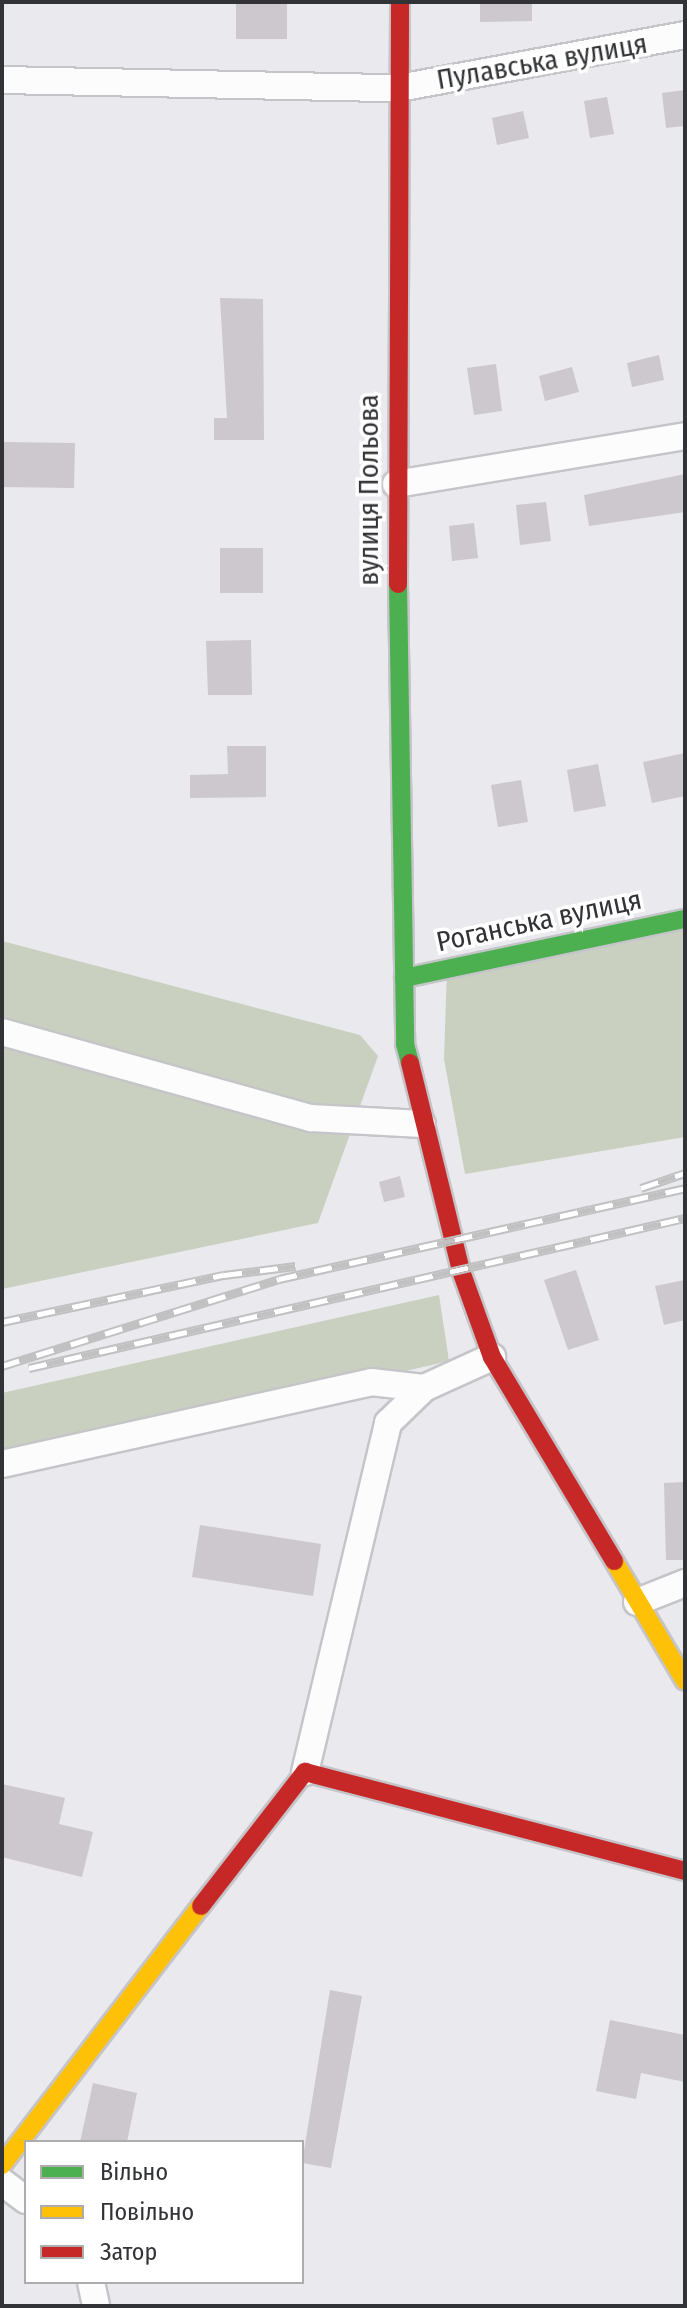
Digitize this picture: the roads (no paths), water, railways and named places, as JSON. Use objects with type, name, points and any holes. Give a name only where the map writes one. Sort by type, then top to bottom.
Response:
[{"type":"street","name":"вулиця Польова","points":[[400,2],[396,484],[405,1044],[422,1124],[461,1271],[492,1357],[685,1681]]},
{"type":"street","name":"Пулавська вулиця","points":[[2,80],[399,88],[685,35]]},
{"type":"street","points":[[396,484],[685,436]]},
{"type":"street","name":"Роганська вулиця","points":[[404,978],[685,919]]},
{"type":"street","points":[[2,1032],[311,1118],[422,1124]]},
{"type":"street","points":[[2,2165],[305,1772],[388,1423],[424,1388],[492,1357]]},
{"type":"street","points":[[2,1464],[371,1382],[424,1388]]},
{"type":"street","points":[[637,1602],[685,1583]]},
{"type":"street","points":[[305,1772],[685,1871]]},
{"type":"street","points":[[2,2182],[24,2198]]},
{"type":"street","points":[[91,2284],[96,2306]]},
{"type":"railway","points":[[641,1188],[685,1173]]},
{"type":"railway","points":[[2,1366],[279,1279],[685,1188]]},
{"type":"railway","points":[[29,1368],[685,1218]]},
{"type":"railway","points":[[2,1322],[224,1275],[295,1266]]}]
